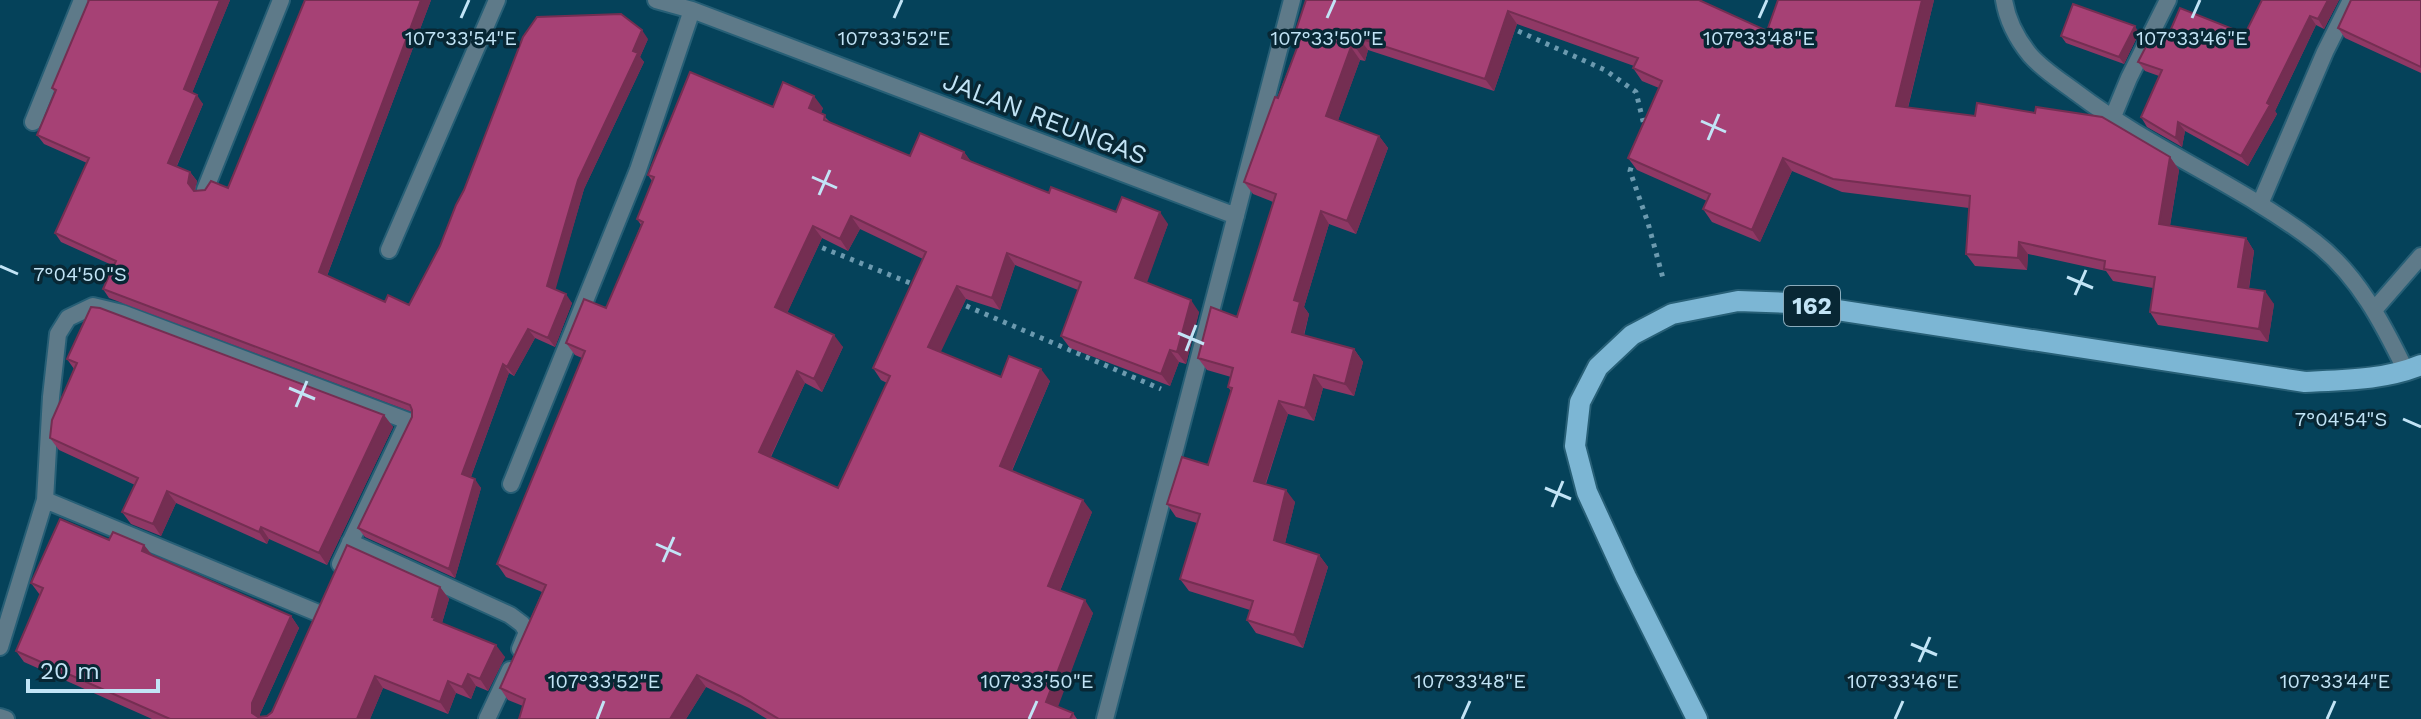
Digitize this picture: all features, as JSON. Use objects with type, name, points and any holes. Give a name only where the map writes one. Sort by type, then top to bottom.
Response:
[{"type":"main road","name":"162","points":[[1697,719],[1587,492],[1575,446],[1580,402],[1598,367],[1632,335],[1672,314],[1738,301],[1792,303],[2305,382],[2352,380],[2413,368]]},
{"type":"street","points":[[33,122],[82,0]]},
{"type":"street","points":[[205,190],[281,0]]},
{"type":"street","points":[[389,250],[497,0]]},
{"type":"street","name":"JALAN REUNGAS","points":[[656,0],[692,10],[1236,216]]},
{"type":"street","points":[[1105,719],[1292,0]]},
{"type":"street","points":[[2004,0],[2006,14],[2030,55],[2045,69],[2112,119],[2260,204],[2316,243],[2346,271],[2413,368]]},
{"type":"street","points":[[2112,119],[2168,0]]},
{"type":"street","points":[[2260,204],[2325,52],[2351,0]]},
{"type":"street","points":[[511,484],[638,170],[692,10]]},
{"type":"street","points":[[2374,310],[2421,256]]},
{"type":"street","points":[[0,647],[45,500],[58,334],[62,325],[75,313],[93,306],[102,307],[408,421],[321,606],[45,500]]},
{"type":"street","points":[[350,542],[510,615],[522,624],[527,632],[525,640],[487,719]]},
{"type":"street","points":[[0,717],[6,719]]},
{"type":"path","points":[[1506,26],[1605,70],[1636,92],[1644,123],[1641,135]]},
{"type":"path","points":[[1637,147],[1630,171],[1648,223],[1672,314]]},
{"type":"path","points":[[811,243],[928,290]]},
{"type":"path","points":[[957,302],[1188,401]]},
{"type":"building","points":[[89,0],[220,0],[184,89],[197,95],[168,163],[190,172],[188,183],[194,191],[205,190],[211,181],[228,188],[305,0],[421,0],[319,272],[385,302],[388,295],[409,305],[440,246],[464,190],[523,37],[537,17],[621,14],[642,30],[633,51],[638,53],[578,180],[547,286],[566,294],[548,338],[528,329],[507,367],[503,364],[462,474],[475,479],[449,569],[358,528],[412,417],[410,405],[103,289],[116,261],[55,233],[89,158],[37,135],[56,90],[52,88]]},
{"type":"building","points":[[1306,0],[1699,0],[1767,31],[1778,0],[1922,0],[1896,106],[1975,116],[1977,103],[2035,113],[2036,107],[2102,117],[2170,157],[2159,224],[2246,238],[2238,287],[2265,291],[2259,329],[2150,312],[2155,277],[2104,269],[2105,261],[2019,242],[2018,258],[1966,254],[1970,196],[1833,179],[1783,158],[1752,230],[1703,209],[1710,194],[1628,158],[1662,81],[1633,68],[1638,58],[1508,11],[1485,79],[1359,38],[1356,48],[1351,47],[1326,116],[1379,136],[1347,221],[1321,211],[1294,300],[1300,302],[1292,332],[1354,349],[1345,384],[1314,375],[1305,408],[1279,401],[1254,481],[1286,490],[1274,540],[1319,555],[1294,635],[1247,620],[1253,601],[1180,579],[1200,514],[1167,504],[1182,457],[1208,465],[1232,388],[1228,387],[1233,368],[1198,358],[1211,307],[1237,317],[1276,194],[1244,182],[1303,32],[1296,30]]},
{"type":"building","points":[[2262,0],[2328,0],[2318,19],[2310,16],[2267,103],[2270,105],[2241,156],[2178,122],[2176,138],[2141,117],[2162,70],[2138,62],[2154,31],[2168,36],[2180,8],[2245,34]]},
{"type":"building","points":[[2351,0],[2421,0],[2421,67],[2338,28]]},
{"type":"building","points":[[2073,4],[2135,26],[2119,57],[2061,36]]},
{"type":"building","points":[[690,72],[773,107],[783,82],[814,96],[809,108],[825,115],[824,120],[910,156],[920,133],[964,152],[962,158],[1049,193],[1051,187],[1116,212],[1122,197],[1160,212],[1135,278],[1191,300],[1177,352],[1170,350],[1161,374],[1061,336],[1081,282],[1007,253],[992,298],[957,286],[928,347],[1001,377],[1009,356],[1041,369],[1000,466],[1083,500],[1048,586],[1085,600],[1046,702],[1073,713],[1070,719],[779,719],[697,675],[670,719],[519,719],[525,699],[500,688],[546,585],[497,564],[585,351],[566,343],[584,299],[606,308],[643,222],[637,219],[654,177],[648,175]],"holes":[[[851,216],[926,252],[873,368],[890,376],[838,488],[759,452],[797,371],[814,379],[834,335],[775,307],[813,226],[840,239]]]},
{"type":"building","points":[[91,307],[384,415],[319,553],[261,527],[259,532],[167,491],[153,524],[122,512],[138,478],[50,438],[52,420],[77,363],[67,359]]},
{"type":"building","points":[[60,519],[109,540],[113,532],[144,545],[142,551],[291,616],[252,703],[252,713],[258,717],[272,712],[347,545],[440,587],[432,617],[434,620],[496,645],[480,679],[468,674],[462,687],[448,681],[440,702],[375,676],[357,719],[170,719],[16,651],[43,588],[31,583]]}]
